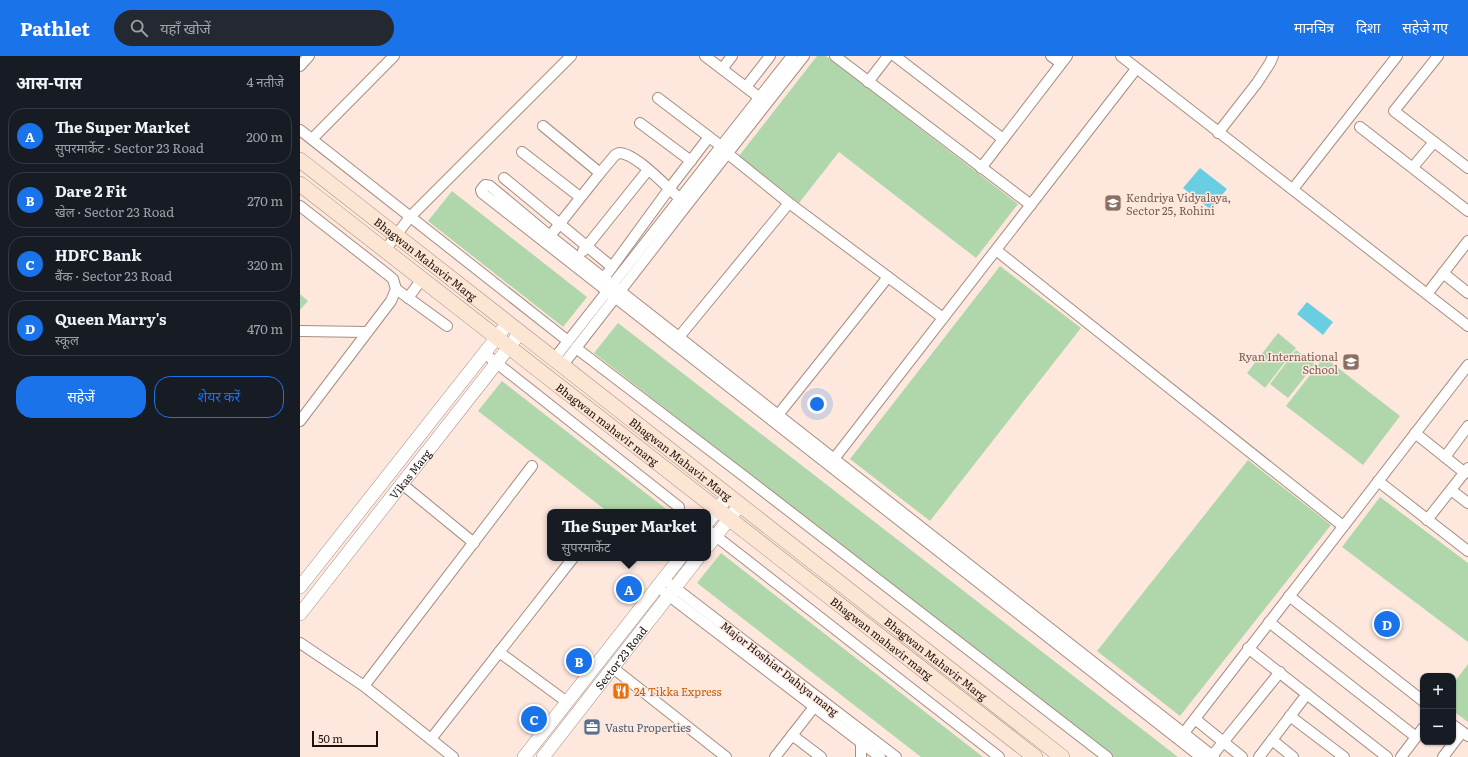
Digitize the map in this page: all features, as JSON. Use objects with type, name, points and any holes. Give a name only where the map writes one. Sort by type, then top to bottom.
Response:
[{"type":"main road","name":"Bhagwan Mahavir Marg","points":[[300,160],[1062,757]]},
{"type":"main road","name":"Bhagwan Mahavir Marg","points":[[300,184],[497,337]]},
{"type":"main road","name":"Bhagwan mahavir marg","points":[[497,337],[1035,757]]},
{"type":"street","points":[[300,66],[309,56]]},
{"type":"street","points":[[312,139],[394,56]]},
{"type":"street","points":[[385,250],[410,217],[571,56]]},
{"type":"street","points":[[705,56],[760,98]]},
{"type":"street","points":[[722,69],[732,56]]},
{"type":"street","points":[[746,87],[770,56]]},
{"type":"street","points":[[724,150],[760,98],[792,56]]},
{"type":"street","points":[[558,363],[724,150],[804,56]]},
{"type":"street","points":[[835,56],[1031,205]]},
{"type":"street","points":[[868,82],[888,56]]},
{"type":"street","points":[[895,56],[1004,139]]},
{"type":"street","points":[[981,168],[1064,60],[1051,56]]},
{"type":"street","points":[[1121,56],[1218,133],[1293,189],[1468,326]]},
{"type":"street","points":[[1218,133],[1257,83],[1273,56]]},
{"type":"street","points":[[1293,189],[1397,56]]},
{"type":"street","points":[[1438,56],[1394,111],[1468,168]]},
{"type":"street","points":[[832,462],[1136,69]]},
{"type":"street","points":[[658,98],[709,137],[789,203],[943,318]]},
{"type":"street","points":[[640,123],[691,161]]},
{"type":"street","points":[[543,126],[600,172]]},
{"type":"street","points":[[1360,127],[1468,211]]},
{"type":"street","points":[[300,130],[572,345],[768,494],[1107,757]]},
{"type":"street","points":[[604,278],[669,188],[709,137]]},
{"type":"street","points":[[1413,167],[1434,142]]},
{"type":"street","points":[[522,152],[580,197]]},
{"type":"street","points":[[550,236],[600,172],[619,153],[629,155],[669,188],[683,202]]},
{"type":"street","points":[[578,258],[648,170]]},
{"type":"street","points":[[504,178],[612,267]]},
{"type":"street","points":[[832,462],[778,415],[679,337],[614,291],[482,193],[481,190],[485,186],[490,186],[550,236],[604,278],[614,291],[1181,736],[1213,757],[1280,672]]},
{"type":"street","points":[[679,337],[789,203]]},
{"type":"street","points":[[300,206],[393,279],[396,289],[447,326]]},
{"type":"street","points":[[1427,294],[1466,247]]},
{"type":"street","points":[[996,250],[1344,526]]},
{"type":"street","points":[[1443,273],[1468,293]]},
{"type":"street","points":[[778,415],[888,277]]},
{"type":"street","points":[[408,298],[422,279]]},
{"type":"street","points":[[300,421],[391,301],[396,289]]},
{"type":"street","name":"Vikas Marg","points":[[300,587],[508,323]]},
{"type":"street","points":[[300,331],[367,332]]},
{"type":"street","name":"Vikas Marg","points":[[300,614],[520,333]]},
{"type":"street","points":[[484,353],[680,507]]},
{"type":"street","points":[[1181,736],[1468,365]]},
{"type":"street","points":[[1445,457],[1468,426]]},
{"type":"street","points":[[1415,433],[1445,457],[1466,471],[1428,520]]},
{"type":"street","points":[[364,686],[532,466]]},
{"type":"street","points":[[1378,481],[1468,551]]},
{"type":"street","points":[[402,484],[474,543]]},
{"type":"street","points":[[1451,490],[1468,503]]},
{"type":"street","points":[[734,500],[723,514],[711,537],[999,757]]},
{"type":"street","points":[[711,520],[723,514]]},
{"type":"street","points":[[431,739],[571,561]]},
{"type":"street","name":"Sector 23 Road","points":[[524,757],[678,561]]},
{"type":"street","name":"Sector 23 Road","points":[[543,757],[696,561]]},
{"type":"street","name":"Major Hoshiar Dahiya marg","points":[[661,583],[818,703],[896,757]]},
{"type":"street","points":[[1289,596],[1420,699]]},
{"type":"street","points":[[1269,622],[1416,737]]},
{"type":"street","points":[[300,643],[364,686],[453,757]]},
{"type":"street","points":[[1248,648],[1388,757]]},
{"type":"street","points":[[500,652],[567,702]]},
{"type":"street","points":[[612,668],[726,757]]},
{"type":"street","points":[[1259,757],[1307,694]]},
{"type":"street","points":[[775,757],[818,703]]},
{"type":"street","name":"Major Hoshiar Dahiya marg","points":[[818,703],[880,757]]},
{"type":"street","points":[[1290,716],[1344,757]]},
{"type":"street","points":[[1194,719],[1242,757]]},
{"type":"street","points":[[1443,757],[1465,734],[1456,727]]},
{"type":"street","points":[[1401,757],[1420,732]]},
{"type":"street","points":[[792,736],[821,757]]},
{"type":"street","points":[[1181,736],[1201,757]]},
{"type":"street","points":[[1272,740],[1293,757]]},
{"type":"street","points":[[861,742],[861,757]]},
{"type":"green space","points":[[817,56],[826,56],[1018,204],[976,258],[839,152],[799,203],[739,156]]},
{"type":"green space","points":[[452,191],[587,297],[563,327],[428,221]]},
{"type":"green space","points":[[1000,266],[1081,328],[930,521],[850,459]]},
{"type":"green space","points":[[300,294],[308,301],[300,310]]},
{"type":"green space","points":[[618,323],[1178,757],[1112,757],[594,353]]},
{"type":"green space","points":[[1278,333],[1296,348],[1265,388],[1247,373]]},
{"type":"green space","points":[[1296,350],[1315,364],[1288,398],[1270,384]]},
{"type":"green space","points":[[1324,357],[1400,416],[1363,465],[1286,406]]},
{"type":"green space","points":[[502,381],[666,509],[604,509],[478,411]]},
{"type":"green space","points":[[1248,460],[1331,525],[1180,716],[1097,651]]},
{"type":"green space","points":[[1380,497],[1468,563],[1468,642],[1342,547]]},
{"type":"green space","points":[[721,553],[983,757],[921,757],[697,583]]},
{"type":"green space","points":[[1468,664],[1468,722],[1456,713],[1456,680]]},
{"type":"water","points":[[1200,168],[1227,189],[1210,209],[1183,188]]},
{"type":"water","points":[[1307,302],[1333,322],[1323,335],[1297,314]]},
{"type":"place","name":"Kendriya Vidyalaya, Sector 25, Rohini","points":[[1113,203]]},
{"type":"place","name":"Ryan International School","points":[[1351,362]]},
{"type":"place","name":"The Super Market","points":[[629,589]]},
{"type":"place","name":"Queen Marry's","points":[[1387,624]]},
{"type":"place","name":"Dare 2 Fit","points":[[579,661]]},
{"type":"place","name":"24 Tikka Express","points":[[621,691]]},
{"type":"place","name":"HDFC Bank","points":[[534,719]]},
{"type":"place","name":"Vastu Properties","points":[[592,727]]}]
